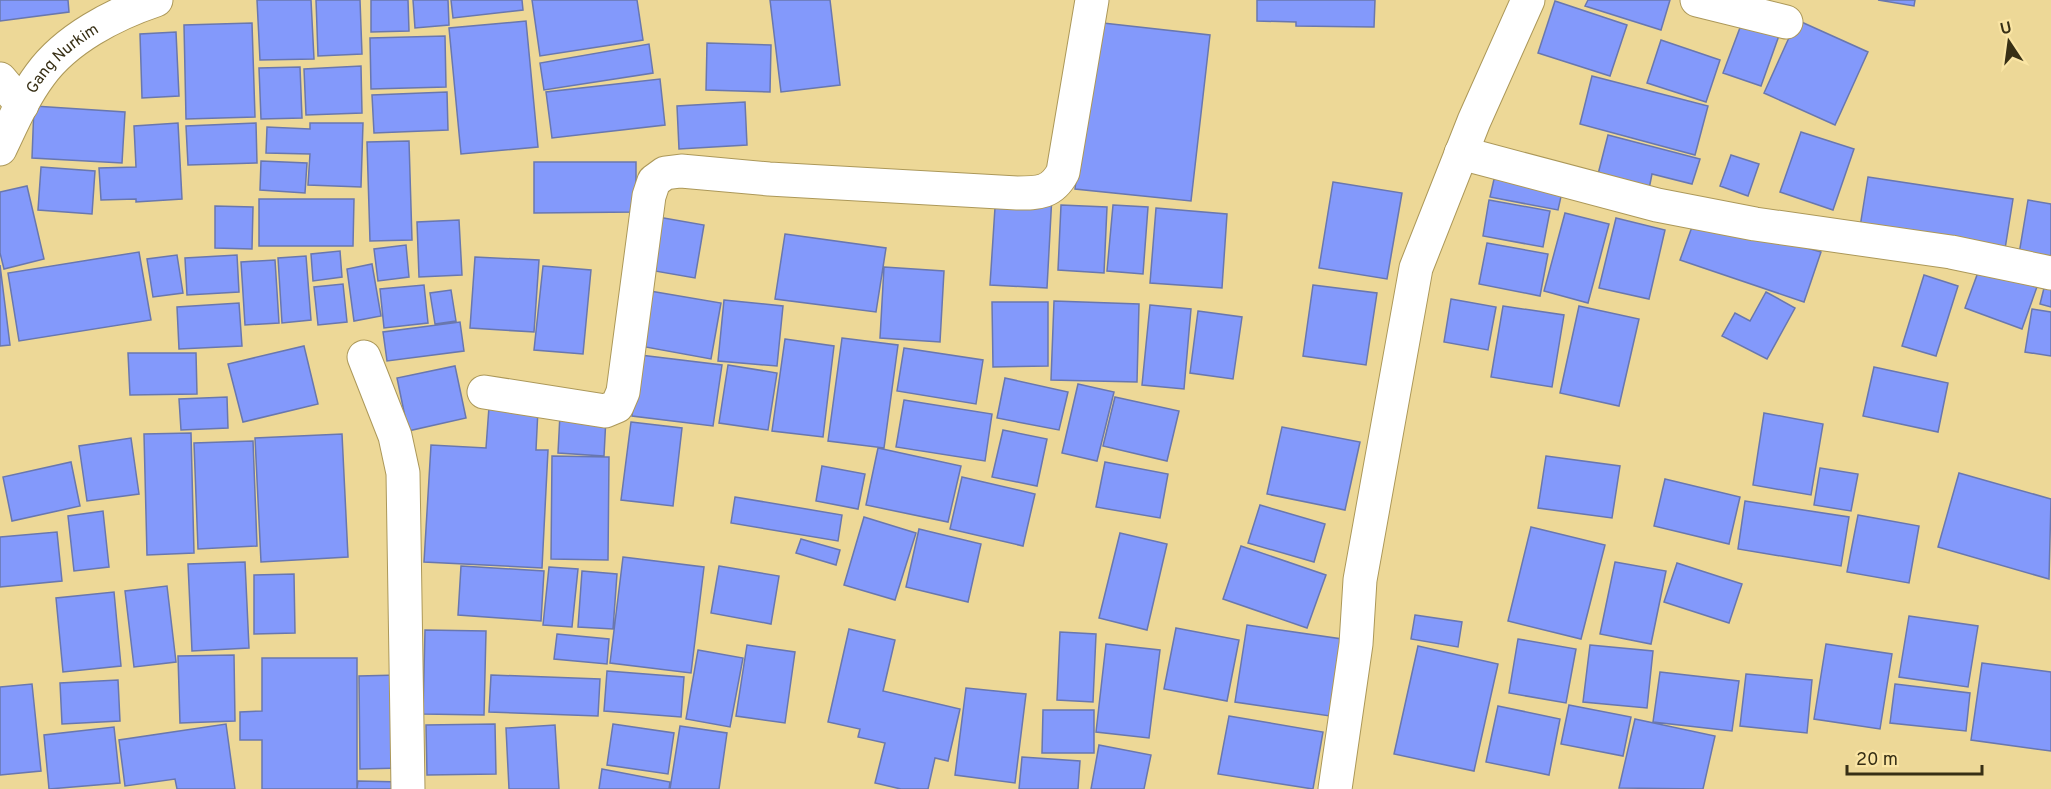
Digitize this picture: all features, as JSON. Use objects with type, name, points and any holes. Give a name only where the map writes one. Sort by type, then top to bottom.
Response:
[{"type":"street","name":"Gang Nurkim","points":[[0,149],[22,105],[40,75],[56,55],[117,8],[156,0]]},
{"type":"street","points":[[484,392],[605,411],[617,406],[622,392],[649,196],[654,181],[666,173],[681,171],[769,179],[1017,193],[1047,191],[1057,184],[1063,172],[1092,0]]},
{"type":"street","points":[[1335,789],[1356,644],[1360,580],[1416,268],[1461,153],[1528,0]]},
{"type":"street","points":[[1697,0],[1785,22]]},
{"type":"street","points":[[0,79],[22,105]]},
{"type":"street","points":[[1461,153],[1657,205],[1755,224],[1951,252],[2051,273]]},
{"type":"street","points":[[364,357],[395,436],[403,473],[408,789]]},
{"type":"building","points":[[0,0],[68,0],[69,12],[0,21]]},
{"type":"building","points":[[257,0],[311,0],[314,59],[260,60]]},
{"type":"building","points":[[316,0],[360,0],[362,54],[318,56]]},
{"type":"building","points":[[371,0],[408,0],[409,31],[371,32]]},
{"type":"building","points":[[413,0],[448,0],[449,25],[415,28]]},
{"type":"building","points":[[451,0],[522,0],[523,10],[453,18]]},
{"type":"building","points":[[532,0],[637,0],[643,40],[540,56]]},
{"type":"building","points":[[770,0],[830,0],[840,85],[781,92]]},
{"type":"building","points":[[1257,0],[1375,0],[1374,27],[1296,26],[1296,22],[1257,21]]},
{"type":"building","points":[[1588,0],[1670,0],[1661,30],[1585,6]]},
{"type":"building","points":[[1878,0],[1915,0],[1914,6]]},
{"type":"building","points":[[1555,1],[1627,25],[1610,76],[1538,53]]},
{"type":"building","points":[[1744,17],[1781,30],[1761,86],[1723,73]]},
{"type":"building","points":[[1797,20],[1868,52],[1835,125],[1764,93]]},
{"type":"building","points":[[526,21],[538,147],[461,154],[449,28]]},
{"type":"building","points":[[1094,22],[1210,35],[1191,201],[1075,189]]},
{"type":"building","points":[[252,23],[255,117],[186,119],[184,25]]},
{"type":"building","points":[[176,32],[179,96],[142,98],[140,34]]},
{"type":"building","points":[[445,36],[446,87],[371,89],[370,38]]},
{"type":"building","points":[[1661,40],[1720,60],[1706,102],[1647,83]]},
{"type":"building","points":[[707,43],[771,45],[770,92],[706,90]]},
{"type":"building","points":[[649,44],[653,73],[544,90],[540,63]]},
{"type":"building","points":[[361,66],[362,113],[306,115],[304,69]]},
{"type":"building","points":[[300,67],[302,118],[261,119],[259,68]]},
{"type":"building","points":[[1592,76],[1708,106],[1695,155],[1580,124]]},
{"type":"building","points":[[660,79],[665,125],[552,138],[546,92]]},
{"type":"building","points":[[447,92],[448,130],[374,133],[372,95]]},
{"type":"building","points":[[745,102],[747,145],[679,149],[677,106]]},
{"type":"building","points":[[34,106],[125,112],[122,163],[32,158]]},
{"type":"building","points":[[178,123],[182,199],[136,202],[136,199],[101,200],[99,168],[136,167],[134,126]]},
{"type":"building","points":[[256,123],[257,163],[188,165],[186,126]]},
{"type":"building","points":[[310,123],[363,123],[361,187],[308,185],[310,154],[266,153],[267,127],[310,129]]},
{"type":"building","points":[[1801,132],[1854,149],[1833,210],[1780,192]]},
{"type":"building","points":[[1608,135],[1700,159],[1692,184],[1652,174],[1647,199],[1595,186]]},
{"type":"building","points":[[409,141],[412,240],[370,241],[367,142]]},
{"type":"building","points":[[1731,155],[1759,164],[1748,196],[1720,186]]},
{"type":"building","points":[[261,161],[307,163],[305,193],[260,190]]},
{"type":"building","points":[[534,162],[636,162],[636,212],[534,213]]},
{"type":"building","points":[[1497,166],[1564,183],[1558,210],[1490,197]]},
{"type":"building","points":[[41,167],[95,171],[92,214],[38,210]]},
{"type":"building","points":[[1868,177],[2013,199],[2005,249],[1860,227]]},
{"type":"building","points":[[1333,182],[1402,193],[1387,279],[1319,268]]},
{"type":"building","points":[[27,186],[44,259],[4,269],[0,253],[0,192]]},
{"type":"building","points":[[996,192],[1052,195],[1047,288],[990,285]]},
{"type":"building","points":[[259,199],[354,199],[353,246],[259,246]]},
{"type":"building","points":[[1489,200],[1550,211],[1543,247],[1483,236]]},
{"type":"building","points":[[2028,200],[2051,204],[2051,263],[2018,260]]},
{"type":"building","points":[[1061,205],[1107,207],[1104,273],[1058,270]]},
{"type":"building","points":[[1113,205],[1148,207],[1143,274],[1107,271]]},
{"type":"building","points":[[215,206],[253,207],[252,249],[215,248]]},
{"type":"building","points":[[1156,208],[1227,214],[1222,288],[1150,283]]},
{"type":"building","points":[[1565,213],[1609,224],[1588,303],[1544,291]]},
{"type":"building","points":[[1696,216],[1821,252],[1804,302],[1680,260]]},
{"type":"building","points":[[658,217],[704,225],[695,278],[649,270]]},
{"type":"building","points":[[1616,218],[1665,230],[1649,299],[1599,288]]},
{"type":"building","points":[[459,220],[462,275],[419,277],[417,222]]},
{"type":"building","points":[[785,234],[886,248],[876,312],[775,299]]},
{"type":"building","points":[[1487,243],[1548,254],[1540,296],[1479,284]]},
{"type":"building","points":[[406,245],[409,277],[378,281],[374,249]]},
{"type":"building","points":[[340,251],[342,277],[313,281],[311,254]]},
{"type":"building","points":[[139,252],[151,320],[19,341],[8,273]]},
{"type":"building","points":[[177,255],[183,293],[153,297],[147,259]]},
{"type":"building","points":[[237,255],[239,292],[187,295],[185,258]]},
{"type":"building","points":[[306,256],[311,320],[282,323],[278,258]]},
{"type":"building","points":[[475,257],[539,260],[534,332],[470,328]]},
{"type":"building","points":[[275,260],[279,323],[245,325],[241,262]]},
{"type":"building","points":[[372,264],[381,316],[354,321],[347,269]]},
{"type":"building","points":[[1981,264],[2038,284],[2022,329],[1965,308]]},
{"type":"building","points":[[0,265],[10,345],[0,346]]},
{"type":"building","points":[[543,266],[591,270],[583,354],[534,350]]},
{"type":"building","points":[[884,267],[944,271],[940,342],[880,338]]},
{"type":"building","points":[[1924,275],[1958,286],[1936,356],[1902,346]]},
{"type":"building","points":[[2047,276],[2051,276],[2051,307],[2040,304]]},
{"type":"building","points":[[343,284],[347,322],[318,325],[314,287]]},
{"type":"building","points":[[424,285],[428,323],[384,328],[380,289]]},
{"type":"building","points":[[1313,285],[1377,293],[1366,365],[1303,356]]},
{"type":"building","points":[[451,290],[456,321],[435,324],[430,293]]},
{"type":"building","points":[[650,291],[721,303],[711,359],[640,346]]},
{"type":"building","points":[[1766,292],[1795,308],[1767,359],[1722,336],[1735,313],[1750,321]]},
{"type":"building","points":[[1451,299],[1496,307],[1488,350],[1444,342]]},
{"type":"building","points":[[724,300],[783,306],[777,366],[718,361]]},
{"type":"building","points":[[1054,301],[1139,304],[1137,382],[1051,380]]},
{"type":"building","points":[[992,302],[1048,302],[1048,366],[993,367]]},
{"type":"building","points":[[239,303],[242,346],[179,349],[177,307]]},
{"type":"building","points":[[1150,305],[1191,309],[1184,389],[1142,385]]},
{"type":"building","points":[[1503,306],[1564,315],[1552,387],[1491,377]]},
{"type":"building","points":[[1579,306],[1639,319],[1619,406],[1560,393]]},
{"type":"building","points":[[2032,309],[2051,312],[2051,356],[2025,352]]},
{"type":"building","points":[[1198,311],[1242,317],[1233,379],[1190,373]]},
{"type":"building","points":[[460,322],[464,351],[387,361],[383,332]]},
{"type":"building","points":[[842,338],[898,345],[884,448],[828,441]]},
{"type":"building","points":[[785,339],[834,346],[823,437],[772,431]]},
{"type":"building","points":[[304,346],[318,404],[243,422],[228,364]]},
{"type":"building","points":[[904,348],[983,360],[976,404],[897,391]]},
{"type":"building","points":[[128,353],[196,353],[197,394],[130,395]]},
{"type":"building","points":[[640,355],[722,365],[713,426],[632,416]]},
{"type":"building","points":[[728,365],[777,373],[768,430],[719,423]]},
{"type":"building","points":[[455,366],[466,418],[408,431],[397,378]]},
{"type":"building","points":[[1874,367],[1948,383],[1938,432],[1863,416]]},
{"type":"building","points":[[1005,378],[1068,392],[1059,430],[997,418]]},
{"type":"building","points":[[1078,384],[1114,392],[1097,461],[1062,453]]},
{"type":"building","points":[[227,397],[228,428],[181,430],[179,399]]},
{"type":"building","points":[[1115,397],[1179,411],[1167,461],[1103,446]]},
{"type":"building","points":[[904,400],[992,414],[985,461],[896,447]]},
{"type":"building","points":[[489,407],[538,409],[536,450],[548,450],[542,568],[424,562],[431,445],[486,448]]},
{"type":"building","points":[[1764,413],[1823,424],[1811,495],[1753,485]]},
{"type":"building","points":[[560,414],[606,417],[604,456],[558,453]]},
{"type":"building","points":[[631,422],[682,428],[673,506],[621,500]]},
{"type":"building","points":[[1282,427],[1360,442],[1345,510],[1267,494]]},
{"type":"building","points":[[1003,430],[1047,439],[1037,486],[992,477]]},
{"type":"building","points":[[191,433],[194,553],[147,555],[144,434]]},
{"type":"building","points":[[342,434],[348,557],[261,562],[255,438]]},
{"type":"building","points":[[131,438],[139,494],[87,501],[79,446]]},
{"type":"building","points":[[253,441],[257,546],[198,549],[194,443]]},
{"type":"building","points":[[878,448],[961,466],[948,522],[866,505]]},
{"type":"building","points":[[552,456],[609,457],[608,560],[551,559]]},
{"type":"building","points":[[1546,456],[1620,466],[1612,518],[1538,508]]},
{"type":"building","points":[[71,462],[80,506],[12,521],[3,477]]},
{"type":"building","points":[[1105,462],[1168,474],[1160,518],[1096,507]]},
{"type":"building","points":[[822,466],[865,474],[858,509],[816,501]]},
{"type":"building","points":[[1820,468],[1858,474],[1851,511],[1814,505]]},
{"type":"building","points":[[1959,473],[2051,499],[2049,579],[1938,547]]},
{"type":"building","points":[[962,477],[1035,494],[1023,546],[950,529]]},
{"type":"building","points":[[1665,479],[1740,497],[1729,544],[1654,526]]},
{"type":"building","points":[[735,497],[842,515],[838,541],[731,523]]},
{"type":"building","points":[[1745,501],[1849,517],[1841,566],[1738,549]]},
{"type":"building","points":[[1260,505],[1325,524],[1314,562],[1248,543]]},
{"type":"building","points":[[103,511],[109,567],[74,571],[68,516]]},
{"type":"building","points":[[1858,515],[1919,526],[1909,583],[1847,572]]},
{"type":"building","points":[[864,517],[916,533],[895,600],[844,585]]},
{"type":"building","points":[[1531,527],[1605,545],[1581,639],[1508,621]]},
{"type":"building","points":[[919,529],[981,544],[968,602],[906,587]]},
{"type":"building","points":[[57,532],[62,581],[0,587],[0,537]]},
{"type":"building","points":[[1120,533],[1167,544],[1147,630],[1099,618]]},
{"type":"building","points":[[801,539],[840,550],[836,565],[796,553]]},
{"type":"building","points":[[1241,546],[1326,575],[1307,628],[1223,599]]},
{"type":"building","points":[[623,557],[704,567],[691,673],[610,663]]},
{"type":"building","points":[[245,562],[249,648],[192,651],[188,564]]},
{"type":"building","points":[[1615,562],[1666,571],[1651,644],[1600,634]]},
{"type":"building","points":[[1677,563],[1742,584],[1729,623],[1664,602]]},
{"type":"building","points":[[461,566],[544,571],[541,621],[458,615]]},
{"type":"building","points":[[719,566],[779,576],[771,624],[711,613]]},
{"type":"building","points":[[549,567],[578,569],[572,627],[543,625]]},
{"type":"building","points":[[582,571],[617,574],[613,629],[578,627]]},
{"type":"building","points":[[294,574],[295,633],[254,634],[254,575]]},
{"type":"building","points":[[167,586],[176,662],[134,667],[125,591]]},
{"type":"building","points":[[114,592],[121,666],[63,672],[56,598]]},
{"type":"building","points":[[1415,615],[1462,622],[1458,647],[1411,639]]},
{"type":"building","points":[[1909,616],[1978,626],[1968,687],[1899,677]]},
{"type":"building","points":[[1247,625],[1342,639],[1330,716],[1235,702]]},
{"type":"building","points":[[1176,628],[1239,640],[1227,701],[1164,689]]},
{"type":"building","points":[[849,629],[895,640],[883,691],[960,709],[948,761],[935,758],[928,789],[901,789],[875,783],[885,743],[858,737],[860,729],[828,722]]},
{"type":"building","points":[[425,630],[486,631],[484,715],[423,714]]},
{"type":"building","points":[[1060,632],[1096,634],[1093,702],[1057,700]]},
{"type":"building","points":[[557,634],[609,639],[607,664],[554,659]]},
{"type":"building","points":[[1518,639],[1576,649],[1566,703],[1509,693]]},
{"type":"building","points":[[1106,644],[1160,650],[1149,738],[1096,732]]},
{"type":"building","points":[[1826,644],[1892,654],[1880,729],[1814,719]]},
{"type":"building","points":[[747,645],[795,652],[785,723],[736,716]]},
{"type":"building","points":[[1590,645],[1653,651],[1647,708],[1583,702]]},
{"type":"building","points":[[1418,646],[1498,664],[1474,771],[1394,754]]},
{"type":"building","points":[[698,650],[743,658],[730,727],[686,719]]},
{"type":"building","points":[[234,655],[235,721],[180,723],[178,656]]},
{"type":"building","points":[[262,658],[357,658],[357,789],[262,789],[262,740],[240,740],[240,712],[262,711]]},
{"type":"building","points":[[1982,663],[2051,672],[2051,751],[1971,740]]},
{"type":"building","points":[[607,671],[684,677],[681,717],[604,711]]},
{"type":"building","points":[[1660,672],[1739,681],[1732,731],[1653,722]]},
{"type":"building","points":[[1746,674],[1812,680],[1807,733],[1740,726]]},
{"type":"building","points":[[399,675],[401,768],[360,769],[359,676]]},
{"type":"building","points":[[491,675],[600,679],[598,716],[489,712]]},
{"type":"building","points":[[118,680],[120,721],[62,724],[60,683]]},
{"type":"building","points":[[32,684],[41,771],[0,775],[0,687]]},
{"type":"building","points":[[1895,684],[1970,693],[1966,731],[1890,723]]},
{"type":"building","points":[[966,688],[1026,694],[1015,783],[955,775]]},
{"type":"building","points":[[1569,705],[1631,717],[1623,756],[1561,744]]},
{"type":"building","points":[[1498,706],[1560,719],[1549,775],[1486,762]]},
{"type":"building","points":[[1043,710],[1094,710],[1094,753],[1042,753]]},
{"type":"building","points":[[1229,716],[1323,732],[1313,789],[1218,774]]},
{"type":"building","points":[[1635,719],[1715,736],[1703,789],[1619,788]]},
{"type":"building","points":[[226,724],[235,789],[177,789],[175,779],[125,786],[119,740]]},
{"type":"building","points":[[495,724],[496,774],[427,775],[426,725]]},
{"type":"building","points":[[613,724],[674,733],[668,774],[607,765]]},
{"type":"building","points":[[555,725],[559,789],[509,789],[506,728]]},
{"type":"building","points":[[680,726],[727,733],[719,789],[670,789]]},
{"type":"building","points":[[114,727],[120,783],[49,789],[44,735]]},
{"type":"building","points":[[1099,745],[1151,755],[1144,789],[1091,789]]},
{"type":"building","points":[[1022,757],[1080,761],[1078,789],[1019,789]]},
{"type":"building","points":[[602,769],[670,782],[669,789],[599,789]]},
{"type":"building","points":[[358,781],[402,782],[402,789],[357,789]]}]
